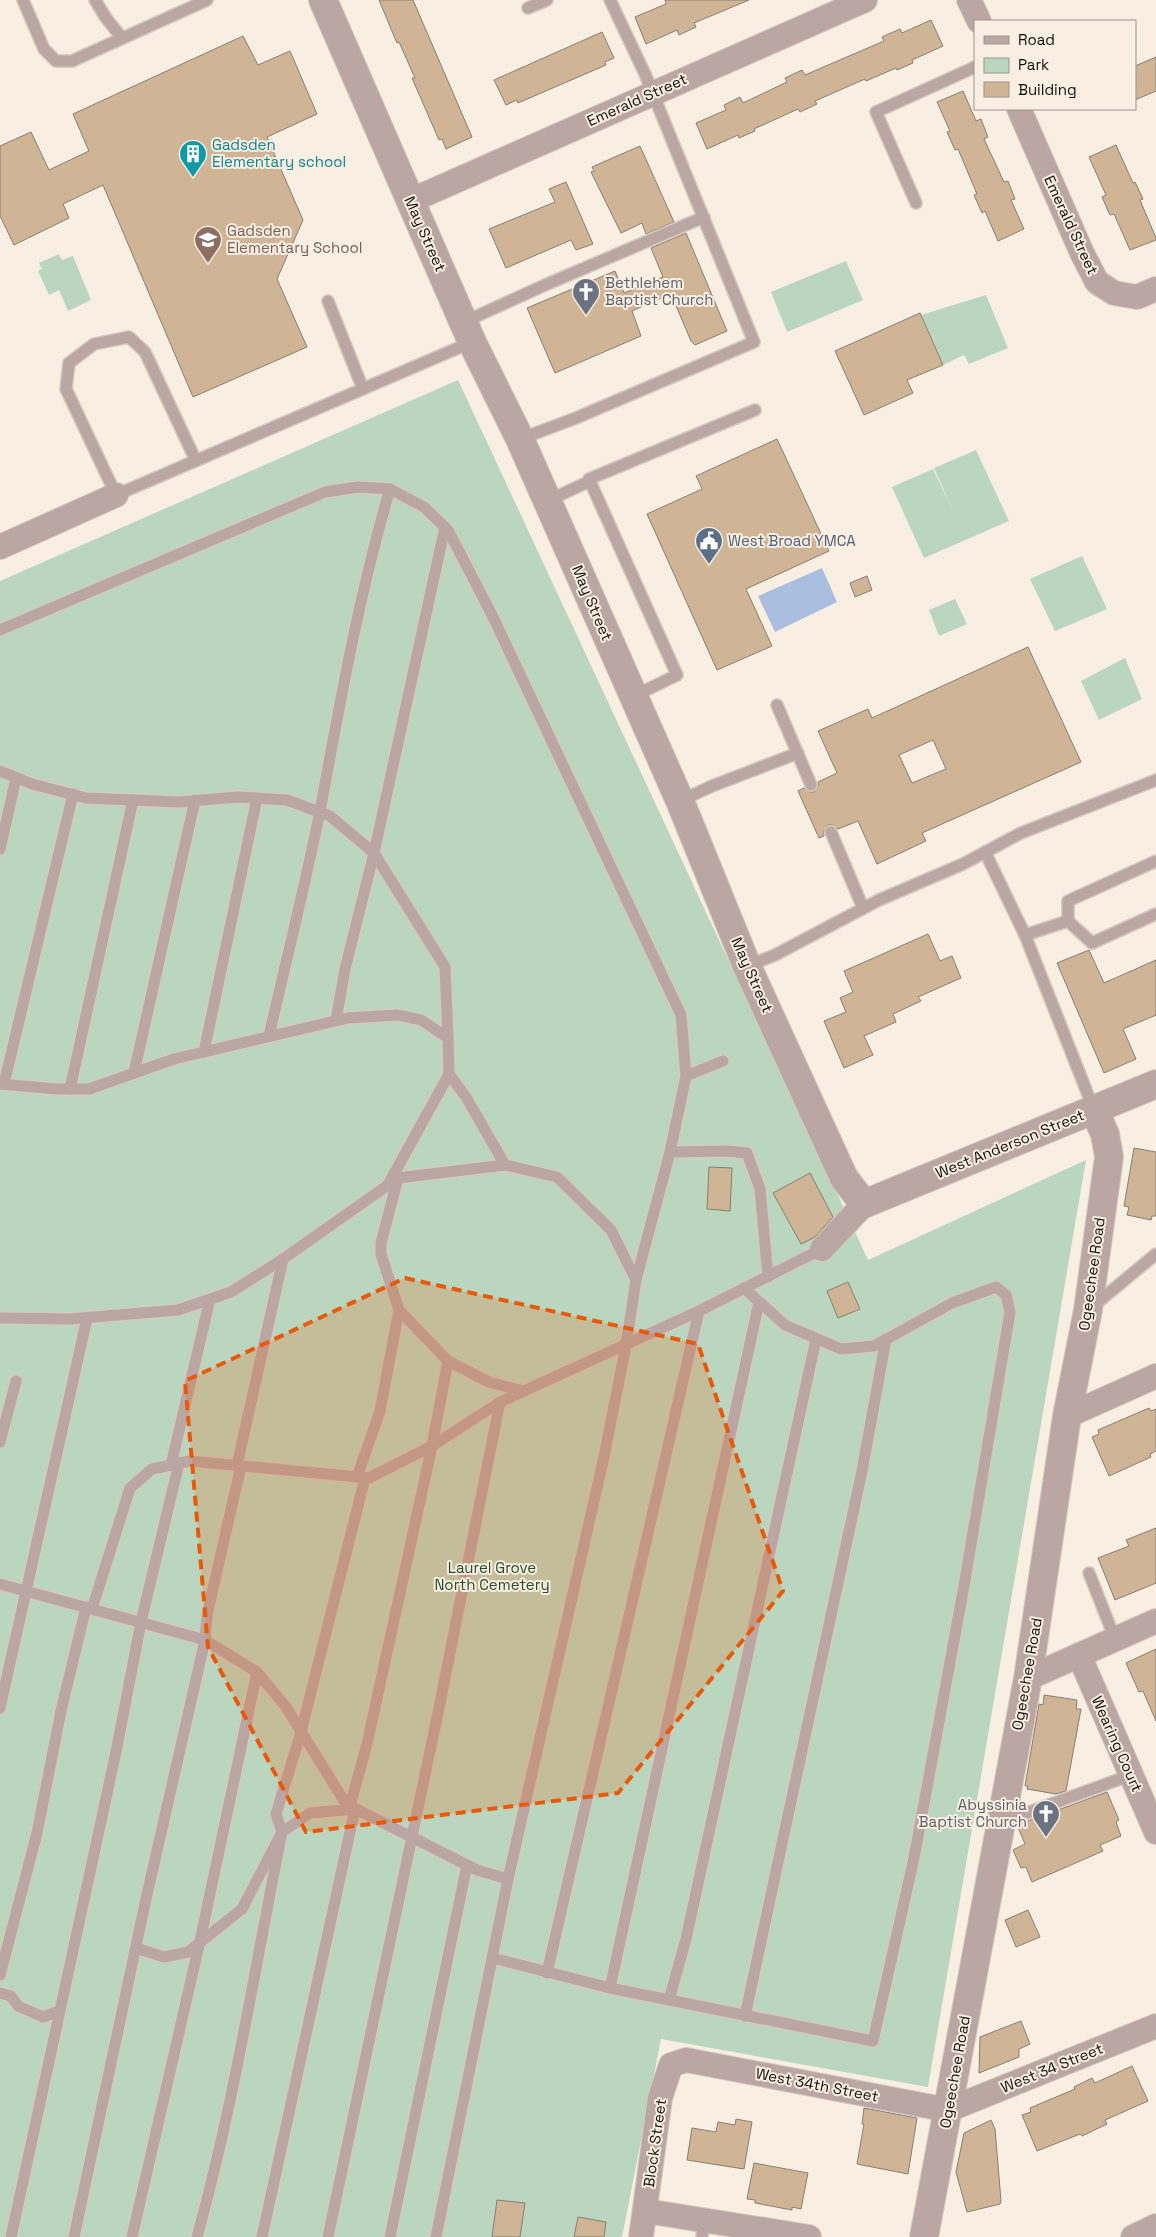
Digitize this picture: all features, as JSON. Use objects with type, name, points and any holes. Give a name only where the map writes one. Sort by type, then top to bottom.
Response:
[{"type":"street","name":"May Street","points":[[323,0],[468,332],[531,435],[547,501],[632,697],[680,801],[747,966],[844,1178],[864,1204]]},
{"type":"street","name":"Emerald Street","points":[[410,202],[651,93],[865,0]]},
{"type":"street","points":[[969,0],[979,20]]},
{"type":"street","name":"Emerald Street","points":[[1019,110],[1082,253],[1098,282],[1114,293],[1137,297],[1156,289]]},
{"type":"street","points":[[0,547],[116,495]]},
{"type":"street","name":"West Anderson Street","points":[[864,1204],[1156,1084]]},
{"type":"street","name":"Ogeechee Road","points":[[924,2237],[1028,1678],[1067,1416],[1088,1310],[1108,1157],[1105,1134],[1094,1110]]},
{"type":"street","points":[[822,1249],[864,1204]]},
{"type":"street","points":[[1067,1416],[1156,1376]]},
{"type":"street","points":[[1028,1678],[1156,1621]]},
{"type":"street","name":"Wearing Court","points":[[1079,1655],[1156,1832]]},
{"type":"street","name":"West 34 Street","points":[[948,2110],[1156,2026]]},
{"type":"street","name":"West 34th Street","points":[[686,2060],[948,2110]]},
{"type":"street","name":"Block Street","points":[[641,2237],[660,2098],[672,2065],[686,2060]]},
{"type":"street","points":[[646,2211],[703,2228],[808,2237]]},
{"type":"street","points":[[1133,2237],[1156,2226]]},
{"type":"lane","points":[[23,0],[44,49],[56,60],[72,61],[207,0]]},
{"type":"lane","points":[[95,0],[122,38]]},
{"type":"lane","points":[[528,8],[547,0]]},
{"type":"lane","points":[[531,435],[576,418],[754,342],[704,217],[610,0]]},
{"type":"lane","points":[[916,203],[876,112],[974,67]]},
{"type":"lane","points":[[196,460],[146,352],[129,337],[94,344],[69,364],[66,388],[116,495],[363,389],[468,332],[545,285],[704,217]]},
{"type":"lane","points":[[328,300],[363,389]]},
{"type":"lane","points":[[547,501],[590,481],[589,479],[755,410]]},
{"type":"lane","points":[[590,481],[677,675],[632,697]]},
{"type":"lane","points":[[0,630],[324,492],[358,487],[390,489],[424,507],[448,530],[492,615],[681,1015],[686,1076],[670,1152],[636,1280],[626,1345],[604,1457],[508,1879],[436,2237]]},
{"type":"lane","points":[[269,1036],[319,812],[334,726],[377,535],[390,489]]},
{"type":"lane","points":[[336,1020],[345,969],[374,853],[445,528]]},
{"type":"lane","points":[[777,705],[811,785]]},
{"type":"lane","points":[[680,801],[712,786],[798,753]]},
{"type":"lane","points":[[0,771],[16,778],[86,798],[195,800],[238,797],[287,800],[330,816],[374,853],[445,967],[449,1074],[394,1181],[381,1243],[381,1254],[399,1310],[448,1361],[489,1382],[523,1391]]},
{"type":"lane","points":[[0,849],[16,778]]},
{"type":"lane","points":[[747,966],[775,954],[863,908],[985,852],[1021,833],[1156,780]]},
{"type":"lane","points":[[73,794],[2,1084],[70,1089],[89,1088],[204,1052],[348,1018],[398,1015],[421,1020],[448,1038]]},
{"type":"lane","points":[[204,1052],[257,798]]},
{"type":"lane","points":[[70,1089],[133,800]]},
{"type":"lane","points":[[134,1073],[195,800]]},
{"type":"lane","points":[[831,832],[863,908]]},
{"type":"lane","points":[[985,852],[1025,935],[1094,1110]]},
{"type":"lane","points":[[1156,861],[1068,901],[1068,921],[1092,943],[1156,914]]},
{"type":"lane","points":[[1025,935],[1068,921]]},
{"type":"lane","points":[[686,1076],[723,1061]]},
{"type":"lane","points":[[449,1074],[466,1097],[505,1165]]},
{"type":"lane","points":[[670,1152],[726,1151],[747,1153],[760,1189],[768,1277]]},
{"type":"lane","points":[[0,1318],[87,1318],[178,1310],[231,1292],[284,1259],[394,1181],[505,1165],[557,1176],[611,1230],[636,1280]]},
{"type":"lane","points":[[0,1975],[37,1834],[61,1711],[89,1608],[130,1488],[152,1469],[190,1461],[369,1478],[432,1446],[500,1402],[700,1311],[822,1249]]},
{"type":"lane","points":[[1088,1310],[1156,1254]]},
{"type":"lane","points":[[74,2237],[205,1640],[207,1615],[284,1259]]},
{"type":"lane","points":[[493,1958],[610,1988],[873,2041],[914,1858],[964,1586],[1010,1312],[1006,1294],[996,1287],[952,1303],[874,1346],[841,1349],[785,1326],[744,1288]]},
{"type":"lane","points":[[11,2237],[116,1752],[141,1622],[210,1299]]},
{"type":"lane","points":[[610,1988],[759,1302]]},
{"type":"lane","points":[[197,2237],[214,2178],[261,1948],[282,1832],[276,1814],[301,1732],[361,1478],[380,1411],[399,1310]]},
{"type":"lane","points":[[548,1973],[700,1311]]},
{"type":"lane","points":[[0,1708],[87,1318]]},
{"type":"lane","points":[[669,2000],[686,1940],[816,1339]]},
{"type":"lane","points":[[745,2016],[860,1480],[886,1339]]},
{"type":"lane","points":[[262,2237],[352,1808],[432,1446],[448,1361]]},
{"type":"lane","points":[[0,1442],[16,1381]]},
{"type":"lane","points":[[328,2237],[410,1836],[439,1708],[500,1402]]},
{"type":"lane","points":[[1089,1573],[1115,1639]]},
{"type":"lane","points":[[0,1584],[205,1640],[257,1672],[286,1707],[346,1804],[467,1865],[508,1879]]},
{"type":"lane","points":[[132,2237],[200,1942],[257,1672]]},
{"type":"lane","points":[[1000,1823],[1131,1775]]},
{"type":"lane","points":[[136,1948],[164,1956],[188,1952],[242,1909],[282,1832],[310,1813],[352,1808]]},
{"type":"lane","points":[[390,2237],[467,1865]]},
{"type":"lane","points":[[0,1993],[11,1996],[18,2006],[43,2017],[59,2011]]},
{"type":"highlighted area","points":[[405,1278],[698,1344],[783,1591],[618,1793],[306,1832],[208,1647],[185,1381]]},
{"type":"green space","points":[[59,254],[62,260],[73,256],[91,300],[68,311],[59,290],[49,295],[38,271],[42,269],[39,263]]},
{"type":"green space","points":[[846,261],[863,300],[787,332],[771,292]]},
{"type":"green space","points":[[986,295],[1008,348],[969,364],[964,355],[943,365],[921,315]]},
{"type":"green space","name":"Laurel Grove North Cemetery","points":[[458,380],[868,1260],[1086,1160],[928,2087],[661,2039],[622,2237],[0,2237],[0,581]]},
{"type":"green space","points":[[976,450],[1009,521],[924,558],[892,487],[933,469],[954,513],[934,468]]},
{"type":"green space","points":[[1082,556],[1107,609],[1055,631],[1030,579]]},
{"type":"green space","points":[[955,599],[967,624],[939,636],[929,610]]},
{"type":"green space","points":[[1125,658],[1142,699],[1099,720],[1081,681]]},
{"type":"water","points":[[822,568],[837,602],[775,632],[758,596]]},
{"type":"building","points":[[379,0],[413,0],[472,137],[446,149],[442,139],[439,140],[412,78],[415,78],[399,42],[397,43]]},
{"type":"building","points":[[665,0],[749,0],[694,23],[696,27],[679,35],[677,30],[646,44],[635,17],[666,4]]},
{"type":"building","points":[[931,20],[943,46],[912,60],[913,63],[897,70],[896,68],[866,81],[865,79],[815,101],[817,104],[800,112],[798,109],[754,129],[755,131],[739,138],[738,135],[707,149],[696,123],[726,110],[724,105],[740,97],[743,103],[787,82],[785,78],[802,70],[805,75],[884,41],[882,37],[900,29],[902,33]]},
{"type":"building","points":[[602,32],[614,58],[605,62],[606,65],[518,103],[517,100],[506,105],[494,80]]},
{"type":"building","name":"Gadsden Elementary school","points":[[243,36],[258,65],[290,51],[317,114],[267,137],[303,220],[277,279],[307,347],[193,397],[103,185],[63,204],[69,218],[14,245],[0,216],[0,146],[31,132],[49,170],[89,151],[73,114]]},
{"type":"building","points":[[1156,57],[1156,91],[1136,100],[1136,66]]},
{"type":"building","points":[[963,91],[976,121],[981,119],[988,137],[984,139],[1004,182],[1008,181],[1015,199],[1011,200],[1024,229],[998,241],[985,211],[982,213],[974,195],[977,194],[958,149],[955,150],[947,132],[950,131],[937,102]]},
{"type":"building","points":[[1116,145],[1133,183],[1135,182],[1143,199],[1140,200],[1156,238],[1156,240],[1130,250],[1114,214],[1110,215],[1102,197],[1106,195],[1089,157]]},
{"type":"building","points":[[640,146],[674,222],[646,234],[642,223],[621,233],[591,172],[594,171],[592,167]]},
{"type":"building","points":[[566,182],[593,244],[576,250],[571,240],[506,268],[489,229],[555,202],[549,189]]},
{"type":"building","points":[[686,233],[727,331],[695,345],[691,341],[671,294],[632,311],[641,336],[555,373],[527,308],[615,271],[624,293],[663,277],[651,248]]},
{"type":"building","points":[[920,313],[943,365],[907,380],[913,393],[864,415],[835,351]]},
{"type":"building","points":[[777,439],[829,551],[746,589],[772,646],[717,670],[647,514],[702,489],[696,476]]},
{"type":"building","points":[[867,576],[872,590],[855,597],[850,583]]},
{"type":"building","points":[[1028,647],[1081,762],[922,833],[926,841],[877,864],[858,821],[838,829],[828,825],[824,831],[824,836],[819,838],[798,791],[804,788],[814,792],[818,782],[837,773],[818,731],[868,709],[872,718]],"holes":[[[933,740],[946,769],[912,783],[899,755]]]},
{"type":"building","points":[[928,934],[940,961],[952,956],[961,978],[918,997],[921,1001],[893,1014],[896,1022],[864,1036],[873,1055],[844,1068],[824,1021],[846,1012],[840,998],[853,992],[844,971]]},
{"type":"building","points":[[1089,950],[1104,983],[1156,960],[1156,1015],[1123,1029],[1136,1059],[1104,1073],[1057,963]]},
{"type":"building","points":[[1134,1148],[1156,1152],[1156,1216],[1152,1216],[1151,1220],[1127,1215],[1129,1207],[1124,1206]]},
{"type":"building","points":[[709,1167],[732,1168],[730,1211],[707,1209]]},
{"type":"building","points":[[810,1173],[833,1217],[815,1237],[801,1244],[773,1193]]},
{"type":"building","points":[[848,1282],[860,1309],[838,1318],[827,1291]]},
{"type":"building","points":[[1149,1408],[1151,1411],[1156,1409],[1156,1451],[1150,1454],[1151,1457],[1109,1476],[1092,1437],[1099,1434],[1098,1430]]},
{"type":"building","points":[[1156,1528],[1156,1583],[1115,1600],[1098,1558],[1129,1546],[1126,1540]]},
{"type":"building","points":[[1156,1649],[1156,1721],[1143,1691],[1139,1692],[1126,1663]]},
{"type":"building","points":[[1044,1695],[1077,1700],[1076,1709],[1081,1709],[1066,1791],[1056,1794],[1027,1789],[1028,1786],[1025,1786],[1039,1704],[1043,1705]]},
{"type":"building","points":[[1107,1792],[1119,1820],[1116,1822],[1121,1836],[1100,1845],[1103,1851],[1032,1882],[1026,1867],[1021,1868],[1013,1850],[1025,1844],[1017,1825]]},
{"type":"building","points":[[1028,1910],[1040,1937],[1016,1947],[1005,1920]]},
{"type":"building","points":[[1021,2021],[1030,2044],[1019,2049],[1019,2057],[979,2073],[980,2037]]},
{"type":"building","points":[[1132,2066],[1148,2101],[1105,2120],[1107,2124],[1082,2136],[1080,2134],[1037,2151],[1022,2115],[1031,2112],[1030,2108],[1075,2089],[1074,2087],[1092,2078],[1095,2083]]},
{"type":"building","points":[[864,2108],[917,2118],[908,2174],[857,2164],[864,2124],[862,2124]]},
{"type":"building","points":[[736,2119],[752,2122],[744,2169],[687,2160],[692,2128],[716,2132],[718,2122],[735,2125]]},
{"type":"building","points":[[991,2120],[995,2129],[1001,2201],[1000,2204],[967,2212],[956,2172],[964,2133]]},
{"type":"building","points":[[754,2163],[808,2173],[801,2209],[792,2207],[792,2210],[755,2203],[755,2200],[747,2199]]},
{"type":"building","points":[[497,2200],[525,2203],[520,2237],[492,2237]]},
{"type":"building","points":[[578,2217],[606,2222],[604,2237],[574,2237]]},
{"type":"place","name":"Gadsden Elementary school","points":[[193,178]]},
{"type":"place","name":"Gadsden Elementary School","points":[[208,264]]},
{"type":"place","name":"Bethlehem Baptist Church","points":[[586,316]]},
{"type":"place","name":"West Broad YMCA","points":[[709,565]]},
{"type":"place","name":"Abyssinia Baptist Church","points":[[1046,1838]]}]
